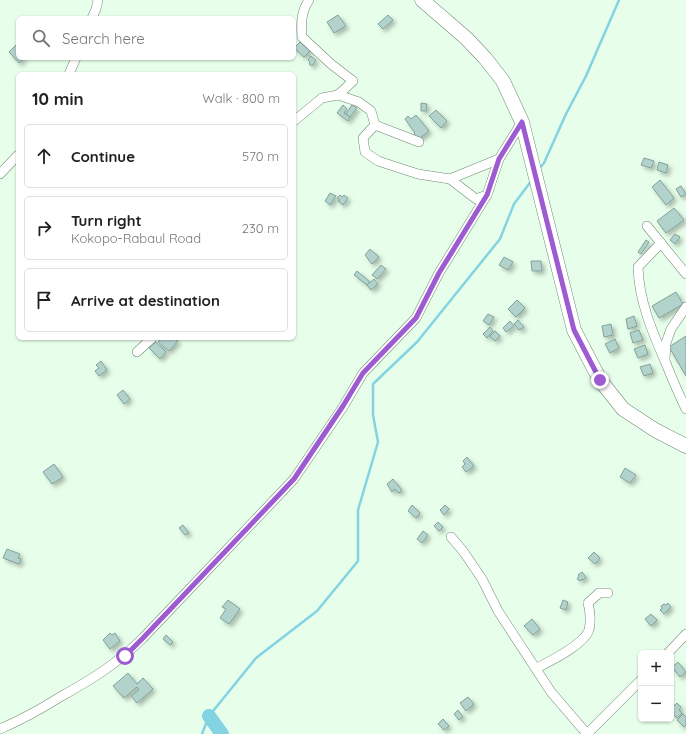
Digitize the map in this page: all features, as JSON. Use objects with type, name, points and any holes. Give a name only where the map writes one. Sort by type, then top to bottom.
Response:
[{"type":"main road","points":[[422,0],[466,38],[486,58],[503,81],[522,122],[530,158],[541,192],[574,330],[600,380],[623,409],[655,430],[686,446]]},
{"type":"street","points":[[93,16],[98,0]]},
{"type":"street","points":[[309,0],[301,20],[302,37],[331,64],[353,81],[338,95]]},
{"type":"street","points":[[70,72],[75,60]]},
{"type":"street","points":[[296,118],[322,98],[338,95],[359,102],[371,112],[375,125]]},
{"type":"street","points":[[0,728],[22,720],[76,689],[125,656],[294,479],[343,406],[363,373],[416,318],[439,273],[487,195],[499,159],[522,122]]},
{"type":"street","points":[[375,125],[419,142]]},
{"type":"street","points":[[375,125],[363,138],[365,152],[378,161],[418,174],[450,179],[476,199],[487,195]]},
{"type":"street","points":[[0,174],[16,158]]},
{"type":"street","points":[[450,179],[499,159]]},
{"type":"street","points":[[647,226],[686,274]]},
{"type":"street","points":[[661,243],[638,267],[639,283],[650,323],[672,380],[686,409]]},
{"type":"street","points":[[664,360],[666,343],[671,329],[686,307]]},
{"type":"street","points":[[137,352],[150,340]]},
{"type":"street","points":[[451,537],[463,551],[482,579],[498,611],[537,668],[551,692],[587,734],[638,683]]},
{"type":"street","points":[[537,668],[567,652],[589,632],[590,613],[588,603],[599,593],[608,593]]},
{"type":"street","points":[[671,650],[686,634]]},
{"type":"building","points":[[338,15],[346,26],[334,33],[327,22]]},
{"type":"building","points":[[388,15],[393,20],[383,29],[378,24]]},
{"type":"building","points":[[300,42],[310,51],[304,57],[296,50],[296,46]]},
{"type":"building","points":[[16,45],[16,60],[9,52]]},
{"type":"building","points":[[311,56],[316,60],[312,66],[309,64],[310,62],[308,60]]},
{"type":"building","points":[[421,103],[427,104],[426,111],[421,111]]},
{"type":"building","points":[[343,105],[347,109],[344,113],[350,117],[348,121],[337,113]]},
{"type":"building","points":[[352,105],[357,108],[350,117],[346,114]]},
{"type":"building","points":[[436,110],[447,121],[441,128],[429,116]]},
{"type":"building","points":[[416,115],[429,131],[420,138],[418,136],[416,137],[414,134],[415,133],[405,119],[408,116],[411,119]]},
{"type":"building","points":[[644,158],[654,161],[651,168],[641,165]]},
{"type":"building","points":[[659,162],[668,165],[666,173],[657,170]]},
{"type":"building","points":[[660,180],[674,198],[666,205],[652,187]]},
{"type":"building","points":[[681,186],[686,194],[681,197],[676,189]]},
{"type":"building","points":[[330,193],[336,196],[330,205],[325,201]]},
{"type":"building","points":[[340,195],[342,197],[344,195],[348,198],[343,205],[337,198]]},
{"type":"building","points":[[674,208],[684,220],[666,233],[657,221]]},
{"type":"building","points":[[675,234],[680,237],[675,244],[670,240]]},
{"type":"building","points":[[646,240],[649,242],[641,254],[638,252]]},
{"type":"building","points":[[370,249],[379,257],[372,264],[365,255]]},
{"type":"building","points":[[504,257],[513,262],[508,270],[499,265]]},
{"type":"building","points":[[531,261],[541,261],[542,271],[532,271]]},
{"type":"building","points":[[381,265],[386,269],[377,279],[372,275]]},
{"type":"building","points":[[357,271],[370,282],[367,285],[354,275]]},
{"type":"building","points":[[374,279],[378,284],[371,290],[367,285]]},
{"type":"building","points":[[676,292],[683,304],[659,318],[652,306]]},
{"type":"building","points":[[517,300],[525,308],[516,317],[508,309]]},
{"type":"building","points":[[488,314],[494,317],[489,325],[483,321]]},
{"type":"building","points":[[634,316],[637,326],[628,329],[626,319]]},
{"type":"building","points":[[518,320],[524,327],[519,330],[514,324]]},
{"type":"building","points":[[510,321],[514,326],[506,332],[503,328]]},
{"type":"building","points":[[611,324],[613,335],[604,337],[602,326]]},
{"type":"building","points":[[490,327],[493,331],[487,338],[483,334]]},
{"type":"building","points":[[639,330],[643,340],[633,343],[630,333]]},
{"type":"building","points":[[495,331],[500,336],[495,341],[490,336]]},
{"type":"building","points":[[686,336],[686,376],[669,347]]},
{"type":"building","points":[[615,339],[619,348],[610,353],[605,344]]},
{"type":"building","points":[[160,340],[178,341],[169,351],[158,342]]},
{"type":"building","points":[[156,342],[166,352],[160,359],[149,348]]},
{"type":"building","points":[[645,345],[648,354],[638,358],[634,349]]},
{"type":"building","points":[[101,361],[107,370],[99,376],[95,371],[99,368],[96,365]]},
{"type":"building","points":[[650,364],[653,373],[644,376],[640,367]]},
{"type":"building","points":[[123,390],[130,399],[124,404],[117,395]]},
{"type":"building","points":[[467,457],[474,466],[466,472],[462,467],[465,464],[463,461]]},
{"type":"building","points":[[54,464],[63,477],[52,484],[43,472]]},
{"type":"building","points":[[625,468],[636,475],[630,483],[620,477]]},
{"type":"building","points":[[393,479],[402,490],[399,493],[394,489],[392,492],[387,484]]},
{"type":"building","points":[[412,505],[420,513],[416,518],[408,511]]},
{"type":"building","points":[[445,505],[449,509],[444,515],[440,510]]},
{"type":"building","points":[[438,522],[443,527],[439,531],[434,526]]},
{"type":"building","points":[[183,525],[189,533],[185,535],[179,528]]},
{"type":"building","points":[[423,531],[428,535],[422,543],[417,539]]},
{"type":"building","points":[[7,549],[20,554],[18,558],[21,559],[19,564],[3,558]]},
{"type":"building","points":[[594,552],[600,558],[595,564],[588,558]]},
{"type":"building","points":[[582,572],[586,577],[580,581],[577,579],[579,576],[578,575]]},
{"type":"building","points":[[228,600],[240,609],[229,624],[220,618],[226,609],[222,607]]},
{"type":"building","points":[[563,600],[568,602],[566,610],[560,608]]},
{"type":"building","points":[[668,603],[671,607],[664,614],[660,610],[662,608],[661,606]]},
{"type":"building","points":[[651,614],[657,620],[651,626],[645,619]]},
{"type":"building","points":[[532,619],[540,629],[533,635],[524,626]]},
{"type":"building","points":[[110,633],[112,635],[115,633],[120,641],[110,649],[103,640]]},
{"type":"building","points":[[166,635],[173,642],[170,645],[163,639]]},
{"type":"building","points":[[678,662],[686,672],[680,677],[674,670],[674,665]]},
{"type":"building","points":[[128,673],[137,684],[143,678],[153,689],[137,703],[131,696],[139,690],[137,687],[124,698],[113,686]]},
{"type":"building","points":[[468,697],[474,704],[466,711],[460,703]]},
{"type":"building","points":[[677,703],[681,707],[679,710],[682,713],[677,718],[674,715],[674,706]]},
{"type":"building","points":[[458,710],[463,717],[459,720],[454,714]]},
{"type":"building","points":[[683,714],[686,717],[686,725],[684,727],[677,720]]},
{"type":"building","points":[[443,719],[449,726],[444,730],[438,724]]},
{"type":"waterway","points":[[539,169],[544,163],[566,114],[586,76],[619,0]]},
{"type":"waterway","points":[[202,734],[209,716],[256,658],[317,611],[358,561],[358,510],[378,442],[373,415],[373,384],[417,342],[500,239],[514,204],[532,180]]},
{"type":"waterway","points":[[209,716],[222,734]]},
{"type":"route","points":[[125,656],[294,479],[343,406],[363,373],[416,318],[439,273],[480,209],[487,195],[499,159],[522,122],[530,158],[541,192],[574,330],[600,380]]}]
